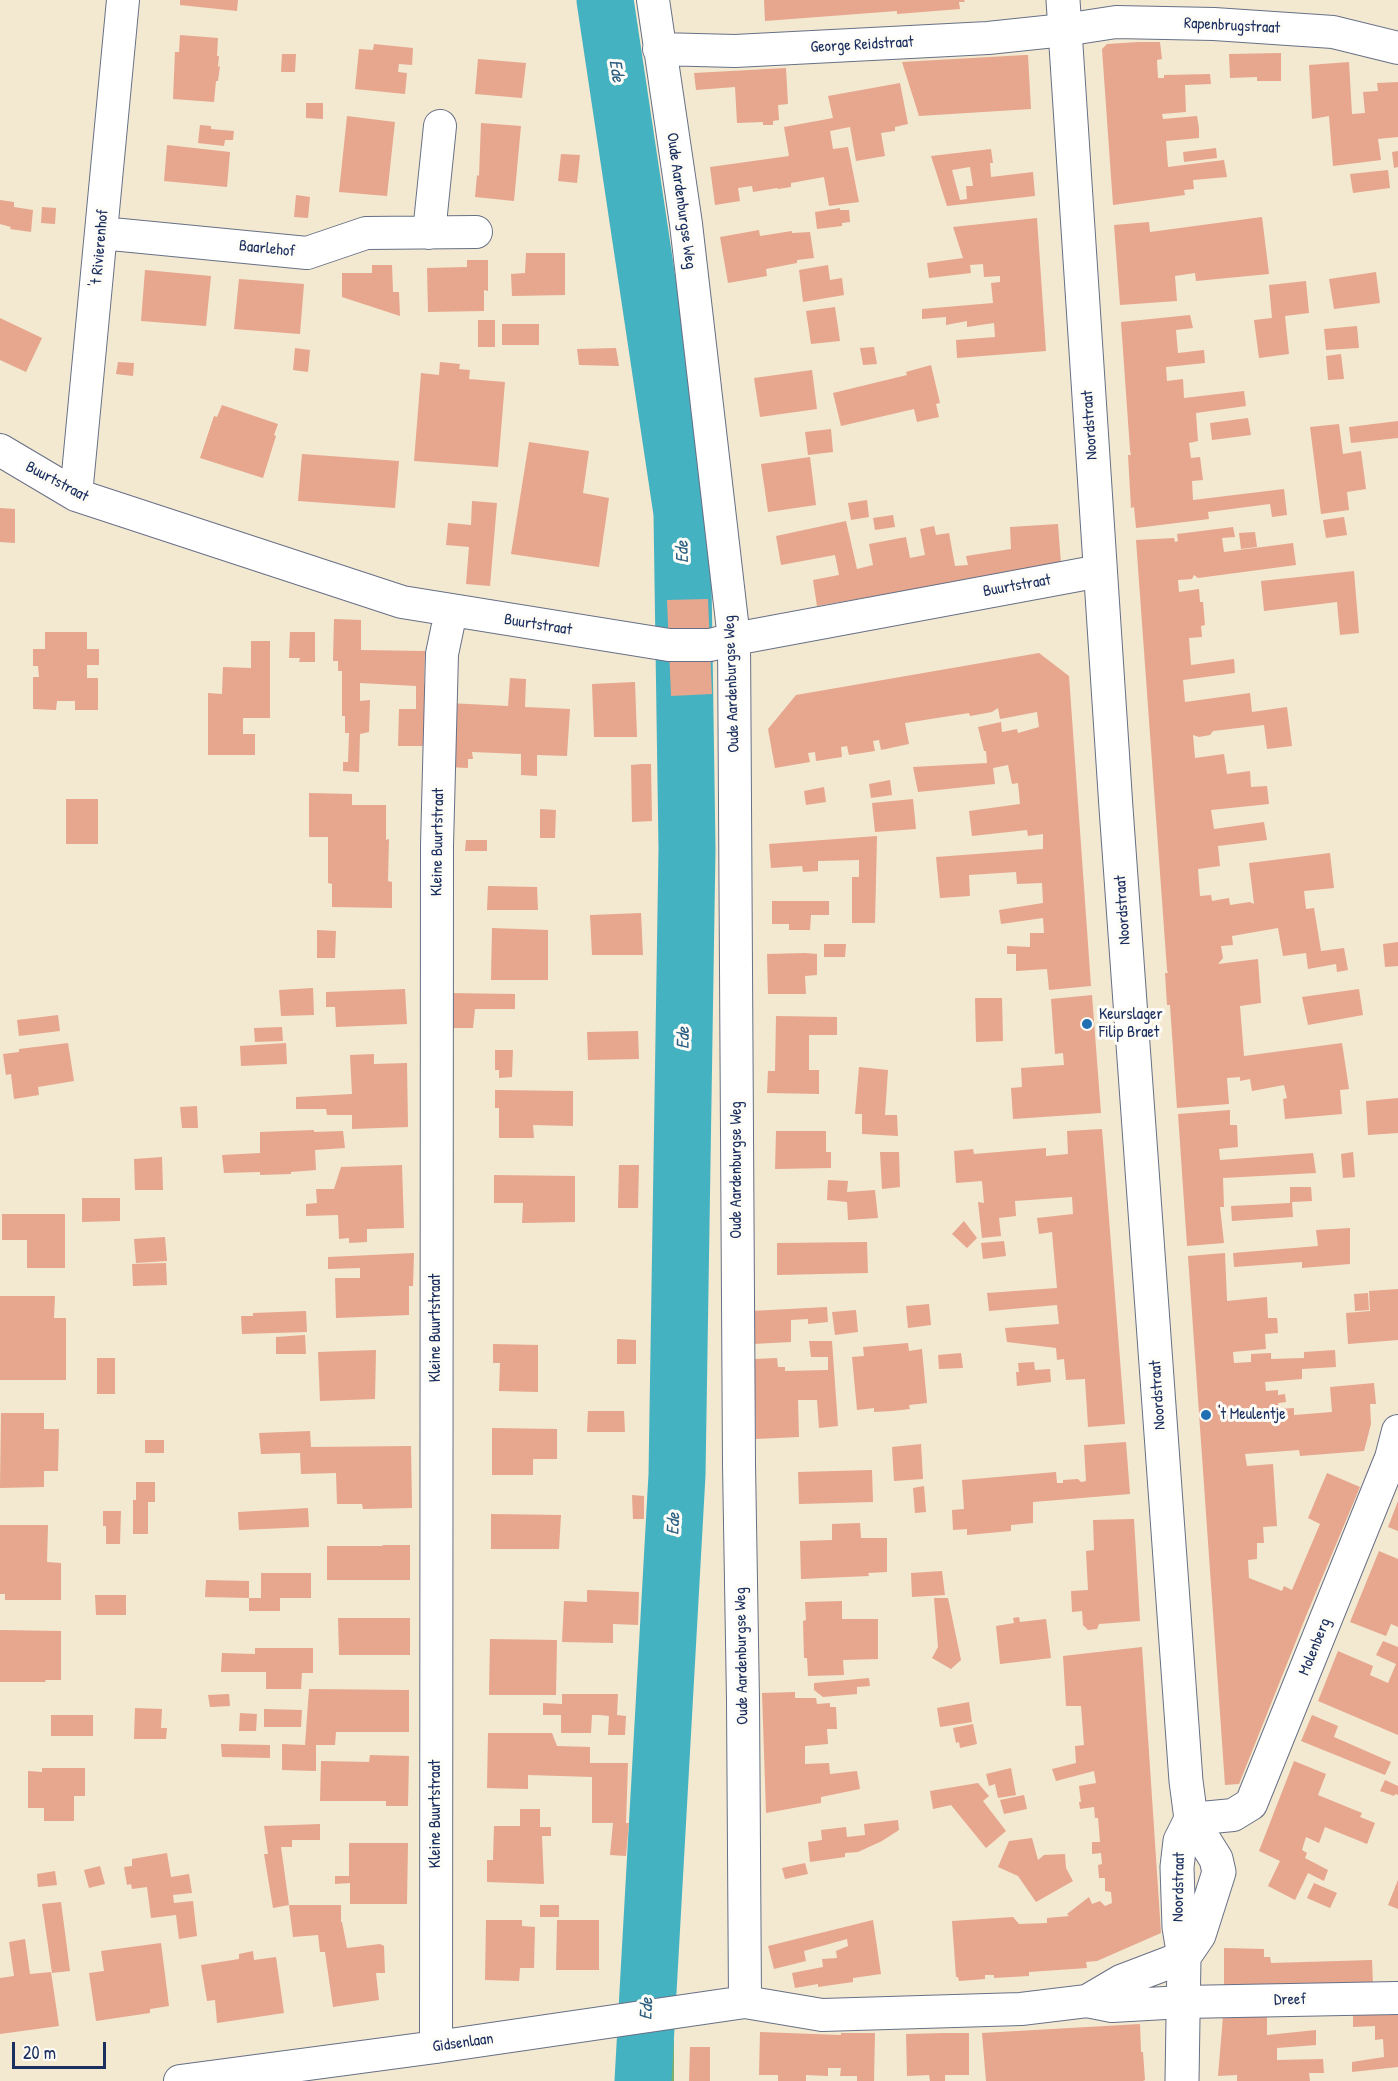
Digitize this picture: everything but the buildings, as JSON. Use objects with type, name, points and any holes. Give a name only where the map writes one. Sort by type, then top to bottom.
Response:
[{"type":"street","name":"'t Rivierenhof","points":[[76,495],[123,0]]},
{"type":"street","name":"Oude Aardenburgse Weg","points":[[653,0],[687,236],[722,642],[739,1452],[745,2002]]},
{"type":"street","name":"George Reidstraat","points":[[659,49],[735,51],[988,38],[1063,15]]},
{"type":"street","name":"Rapenbrugstraat","points":[[1063,15],[1116,22],[1214,24],[1333,32],[1398,48]]},
{"type":"street","name":"Noordstraat","points":[[1063,15],[1185,1769],[1191,1819],[1216,1859],[1219,1872],[1199,1935],[1184,1957]]},
{"type":"street","points":[[429,232],[440,126]]},
{"type":"street","name":"Baarlehof","points":[[101,233],[307,253],[366,233],[476,232]]},
{"type":"street","name":"Buurtstraat","points":[[0,450],[76,495],[402,602],[669,645],[722,642],[1100,571]]},
{"type":"street","name":"Kleine Buurtstraat","points":[[436,2047],[437,845],[442,654],[451,611]]},
{"type":"street","name":"Molenberg","points":[[1191,1819],[1233,1815],[1251,1804],[1392,1458],[1398,1431]]},
{"type":"street","points":[[1087,2001],[1121,1981],[1184,1957],[1182,2081]]},
{"type":"street","name":"Dreef","points":[[1183,2002],[1398,1998]]},
{"type":"street","points":[[745,2002],[822,2015],[1020,2009],[1087,2001],[1112,2006],[1183,2002]]},
{"type":"street","name":"Gidsenlaan","points":[[180,2081],[745,2002]]},
{"type":"green space","points":[[644,2040],[674,2040],[674,2081],[639,2081]]},
{"type":"waterway","name":"Ede","points":[[605,0],[682,513],[687,849],[677,1475],[643,2081]]},
{"type":"place","name":"Keurslager Filip Braet","points":[[1087,1024]]},
{"type":"place","name":"'t Meulentje","points":[[1206,1415]]}]
